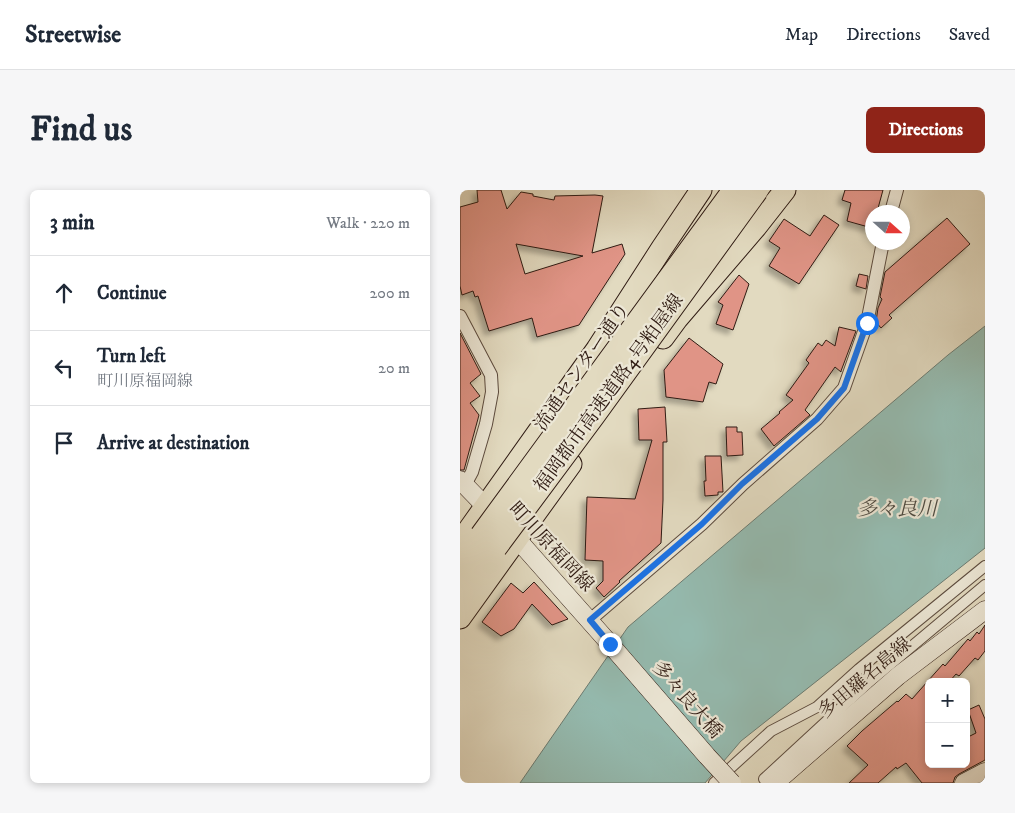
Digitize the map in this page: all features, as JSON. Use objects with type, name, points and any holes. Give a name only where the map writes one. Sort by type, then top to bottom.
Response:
[{"type":"highway","points":[[662,248],[675,213],[691,190]]},
{"type":"highway","name":"流通センター通り","points":[[460,542],[597,349],[701,190]]},
{"type":"highway","name":"福岡都市高速道路4号粕屋線","points":[[460,564],[565,424],[735,190]]},
{"type":"highway","name":"福岡都市高速道路4号粕屋線","points":[[460,594],[593,416],[756,190]]},
{"type":"highway","points":[[460,618],[677,319],[756,228],[785,190]]},
{"type":"main road","name":"町川原福岡線","points":[[462,482],[517,539],[610,644]]},
{"type":"main road","name":"多田羅名島線","points":[[769,781],[898,676],[985,610]]},
{"type":"main road","name":"多々良大橋","points":[[610,644],[732,783]]},
{"type":"main road","points":[[964,783],[985,772]]},
{"type":"street","points":[[893,205],[897,190]]},
{"type":"street","points":[[590,620],[702,524],[742,484],[817,419],[844,388],[867,323],[881,250]]},
{"type":"street","points":[[460,316],[491,375],[492,392],[486,424],[472,472],[462,482]]},
{"type":"street","points":[[714,783],[771,731],[817,707],[859,669],[985,566]]},
{"type":"street","points":[[769,781],[868,683],[985,584]]},
{"type":"water","name":"多々良川","points":[[985,326],[985,548],[741,741],[705,783],[520,783],[628,627],[948,355]]},
{"type":"building","points":[[477,190],[501,190],[507,209],[521,192],[554,200],[555,196],[603,196],[592,253],[622,244],[625,254],[579,325],[537,337],[532,318],[489,331],[478,296],[475,297],[473,291],[462,295],[460,286],[460,207],[478,202]],"holes":[[[516,244],[583,256],[525,274]]]},
{"type":"building","points":[[845,190],[883,190],[879,205],[865,205],[865,226],[847,221],[851,203],[842,200]]},
{"type":"building","points":[[824,215],[839,225],[799,284],[769,266],[780,248],[769,241],[784,219],[810,236]]},
{"type":"building","points":[[947,218],[970,244],[889,315],[892,318],[881,328],[876,322],[878,308],[882,299],[880,297],[885,272]]},
{"type":"building","points":[[859,274],[868,276],[866,289],[856,286]]},
{"type":"building","points":[[739,275],[749,284],[733,330],[716,324],[723,305],[718,302]]},
{"type":"building","points":[[839,327],[856,331],[841,372],[835,367],[805,410],[810,415],[774,446],[761,429],[793,400],[786,395],[809,363],[806,360],[818,343],[822,346],[826,340],[835,346]]},
{"type":"building","points":[[460,333],[481,374],[470,383],[480,396],[470,403],[479,415],[464,470],[460,470]]},
{"type":"building","points":[[689,338],[723,364],[716,384],[709,382],[703,402],[666,397],[664,370]]},
{"type":"building","points":[[665,407],[667,442],[663,442],[661,543],[604,597],[596,588],[603,581],[603,561],[585,560],[587,497],[635,499],[652,440],[639,440],[638,409]]},
{"type":"building","points":[[726,427],[737,427],[737,432],[742,432],[743,455],[727,456]]},
{"type":"building","points":[[705,456],[721,456],[723,492],[718,492],[718,495],[705,496]]},
{"type":"building","points":[[534,582],[568,619],[552,625],[532,604],[514,629],[501,636],[482,622],[511,583],[523,593]]},
{"type":"building","points":[[985,625],[985,651],[978,660],[975,658],[959,676],[956,674],[952,678],[931,678],[943,664],[945,666],[968,639],[970,641],[977,632],[979,634]]},
{"type":"building","points":[[925,684],[925,768],[970,768],[970,736],[976,733],[970,716],[970,709],[979,705],[985,719],[985,760],[959,774],[955,777],[953,783],[922,783],[906,763],[897,769],[896,767],[878,783],[849,783],[868,765],[847,746],[906,694],[912,699]]},
{"type":"route","points":[[610,644],[590,620],[702,524],[742,484],[817,419],[844,388],[867,323]]}]
